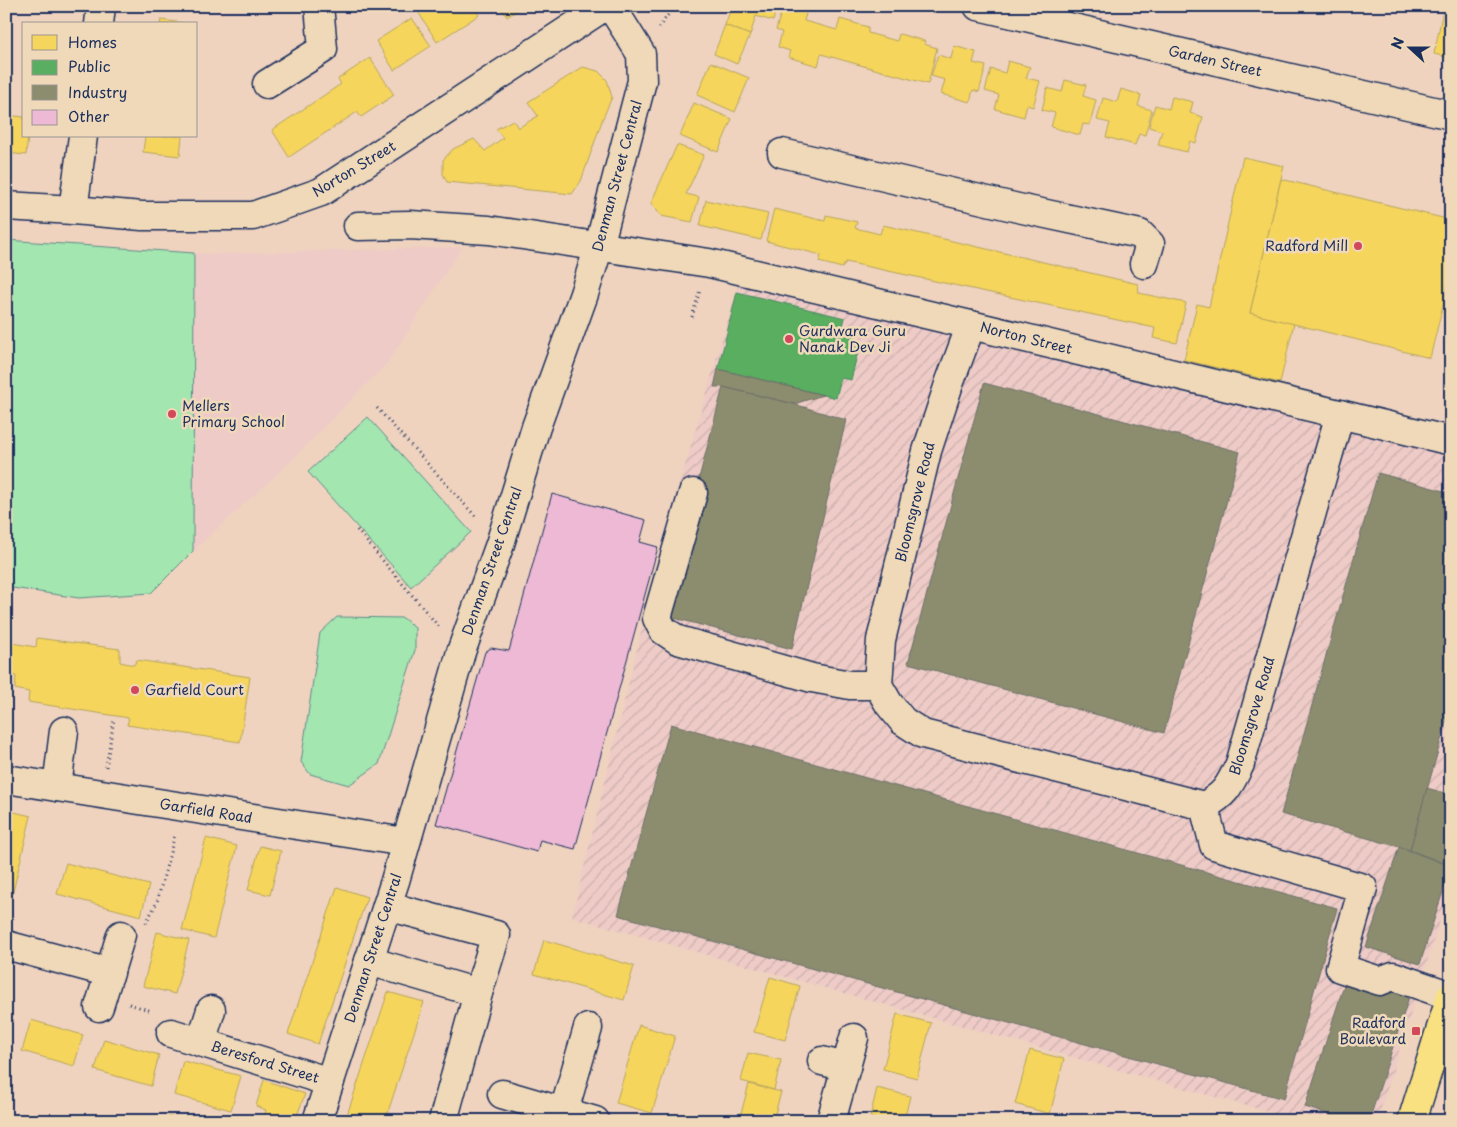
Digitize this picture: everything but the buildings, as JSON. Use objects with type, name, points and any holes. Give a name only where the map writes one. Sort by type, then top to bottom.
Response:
[{"type":"main road","points":[[1412,1121],[1451,996]]},
{"type":"street","points":[[99,22],[101,6]]},
{"type":"street","points":[[266,84],[323,49],[319,6]]},
{"type":"street","name":"Norton Street","points":[[6,206],[142,216],[253,216],[321,192],[605,6]]},
{"type":"street","name":"Denman Street Central","points":[[317,1121],[387,906],[461,652],[500,544],[599,246],[642,82],[641,54],[611,6]]},
{"type":"street","name":"Garden Street","points":[[978,6],[1451,115]]},
{"type":"street","points":[[73,210],[83,138]]},
{"type":"street","points":[[782,152],[1018,208],[1140,234],[1150,244],[1144,264]]},
{"type":"street","name":"Norton Street","points":[[358,226],[410,224],[490,230],[709,263],[971,324],[1451,441]]},
{"type":"street","name":"Bloomsgrove Road","points":[[878,685],[881,640],[927,451],[971,324]]},
{"type":"street","name":"Bloomsgrove Road","points":[[1204,806],[1219,798],[1228,787],[1240,764],[1340,414]]},
{"type":"street","points":[[693,493],[657,618],[663,630],[678,640],[812,678],[850,685],[878,685],[889,704],[903,721],[923,734],[1204,806],[1214,845],[1364,888],[1340,968],[1380,980],[1393,976],[1451,996]]},
{"type":"street","points":[[57,787],[64,731]]},
{"type":"street","name":"Garfield Road","points":[[6,779],[405,842]]},
{"type":"street","points":[[387,906],[496,935],[443,1121]]},
{"type":"street","points":[[100,1006],[121,935]]},
{"type":"street","points":[[6,945],[110,973]]},
{"type":"street","points":[[369,961],[478,993]]},
{"type":"street","name":"Beresford Street","points":[[201,1042],[211,1010]]},
{"type":"street","points":[[564,1112],[588,1028]]},
{"type":"street","name":"Beresford Street","points":[[171,1033],[330,1082]]},
{"type":"street","points":[[831,1121],[834,1064],[854,1038]]},
{"type":"street","points":[[502,1094],[595,1121]]},
{"type":"path","points":[[377,408],[500,544]]},
{"type":"path","points":[[357,530],[461,652]]},
{"type":"path","points":[[101,794],[114,719]]},
{"type":"path","points":[[121,935],[137,938],[157,902],[183,807]]},
{"type":"path","points":[[110,973],[126,1003],[160,1014],[171,1033]]},
{"type":"shaded area","name":"Mellers Primary School","points":[[6,240],[210,254],[462,247],[388,362],[286,466],[193,551],[151,593],[79,598],[6,587]]},
{"type":"shaded area","points":[[740,279],[1451,451],[1451,886],[1377,1121],[1302,1121],[1286,1117],[572,917],[666,530]]},
{"type":"green space","points":[[6,240],[194,253],[193,551],[151,593],[79,598],[6,587]]},
{"type":"green space","points":[[368,417],[471,532],[411,587],[308,472]]},
{"type":"green space","points":[[337,617],[403,618],[415,628],[415,650],[379,764],[349,785],[310,774],[301,762],[320,633]]},
{"type":"place","name":"Radford Mill","points":[[1358,246]]},
{"type":"place","name":"Gurdwara Guru Nanak Dev Ji","points":[[789,339]]},
{"type":"place","name":"Mellers Primary School","points":[[172,414]]},
{"type":"place","name":"Garfield Court","points":[[135,690]]},
{"type":"place","name":"Radford Boulevard","points":[[1416,1031]]}]
